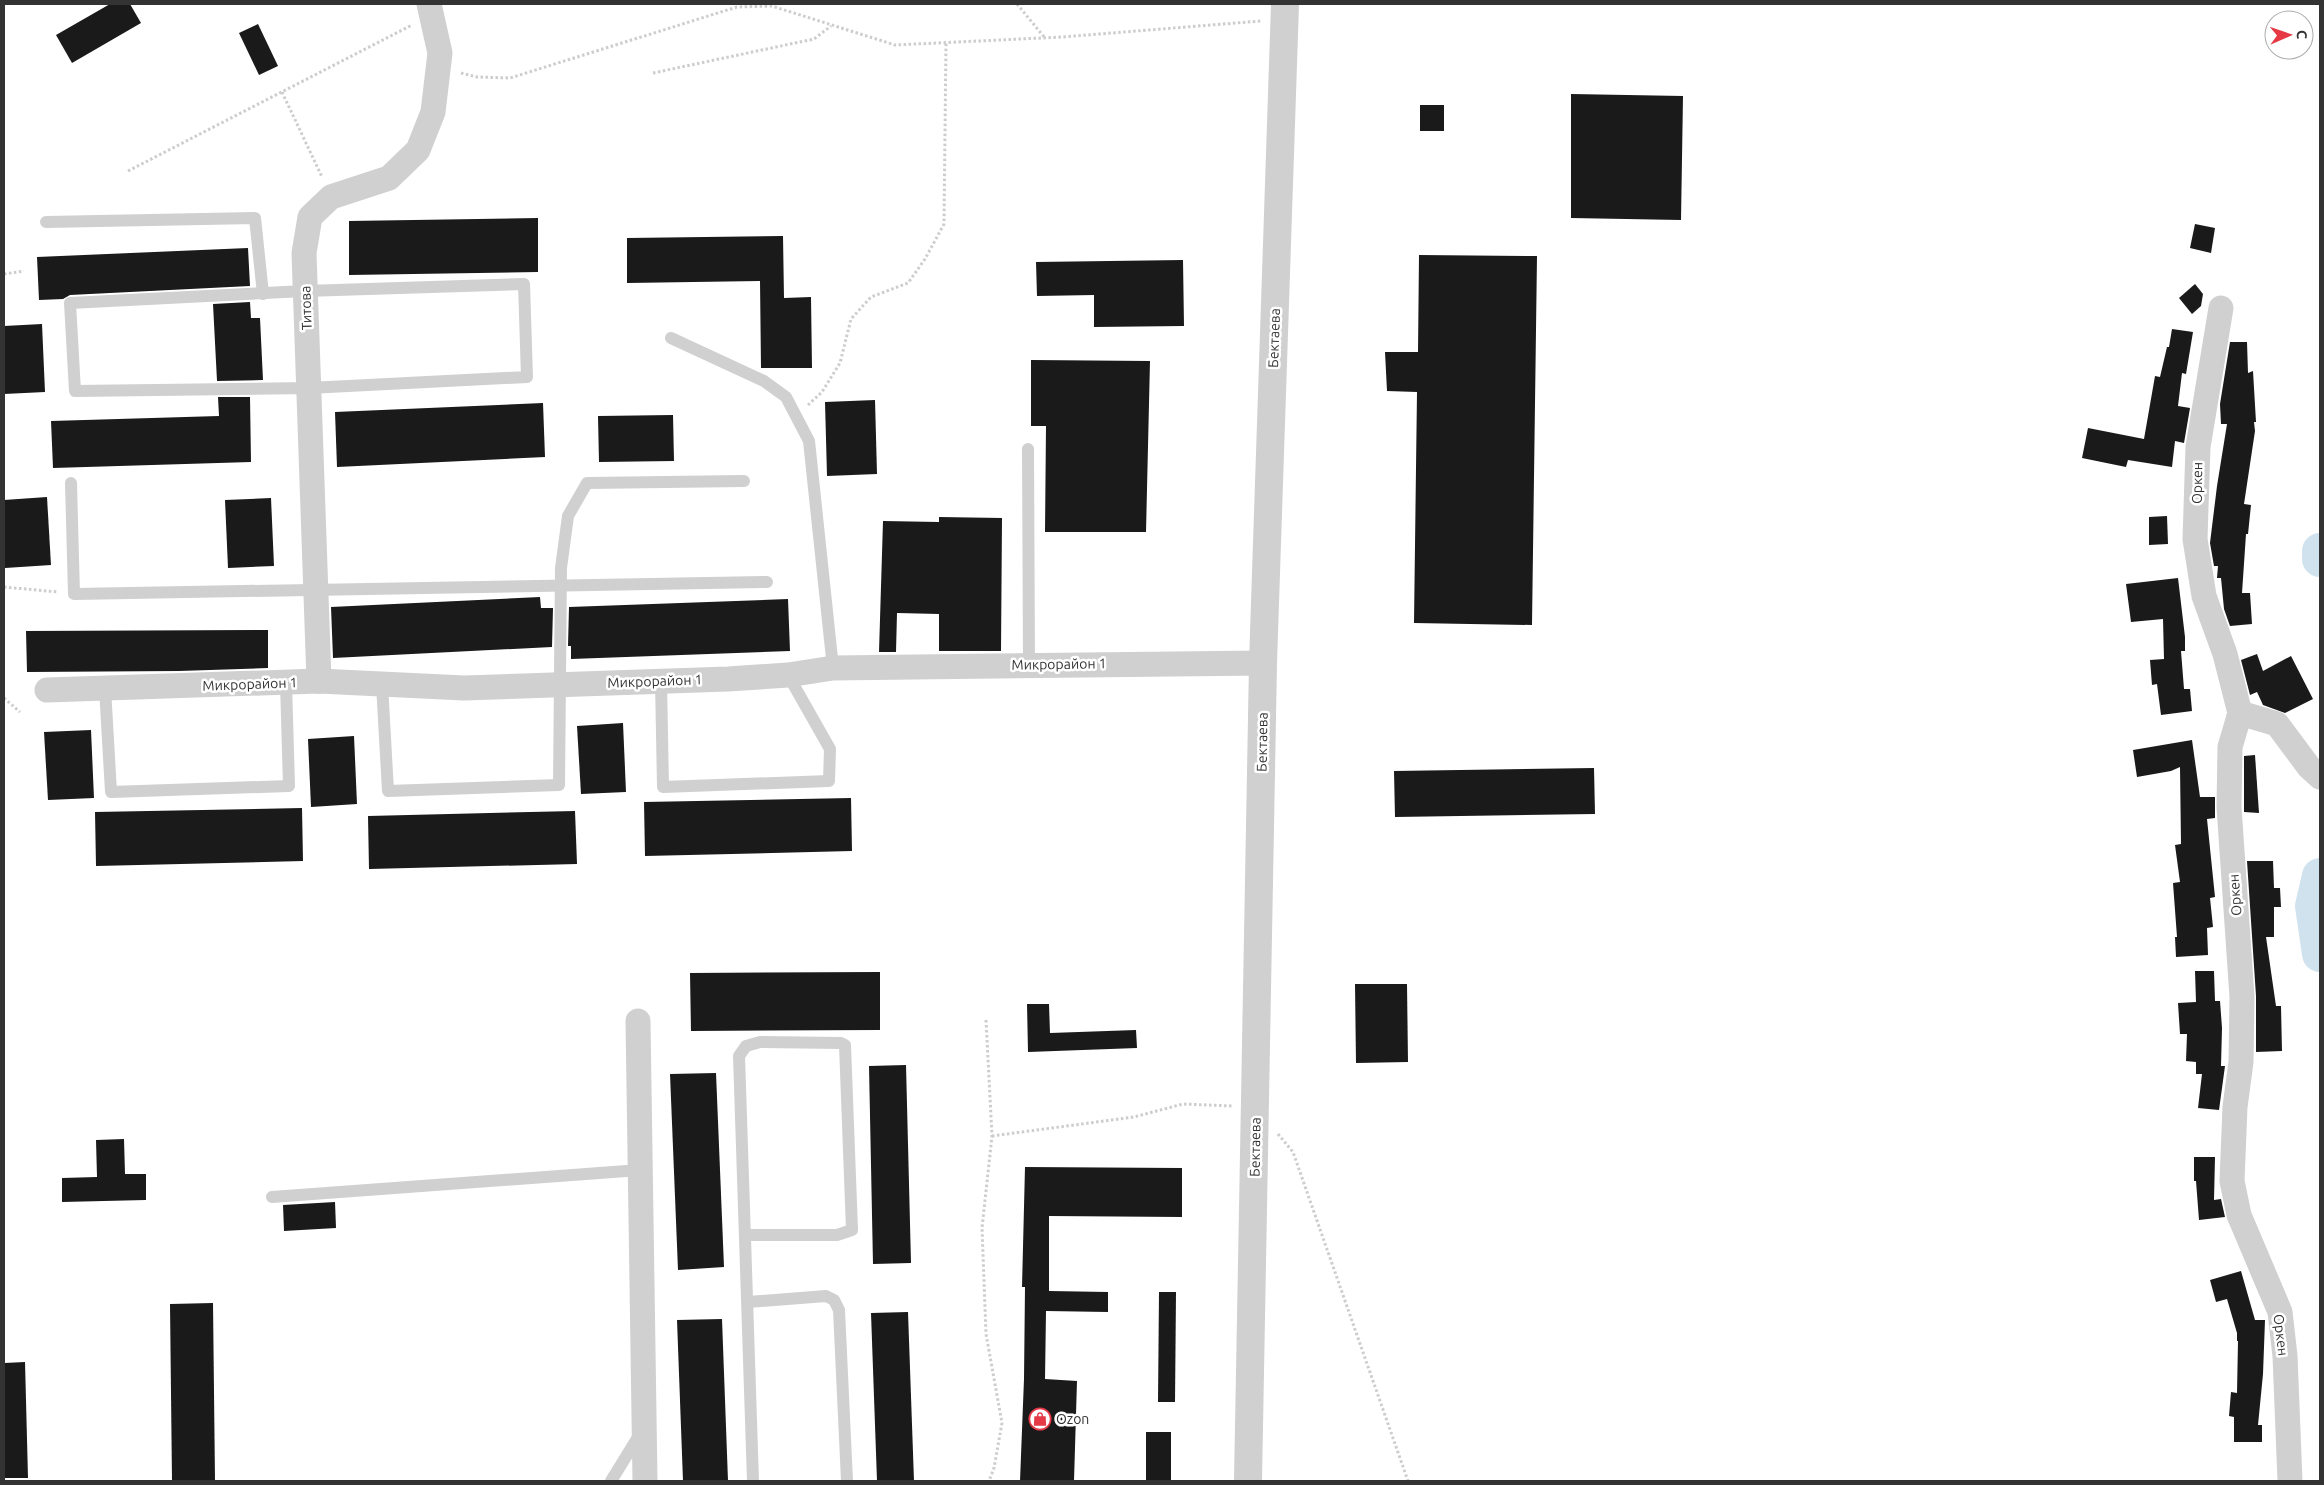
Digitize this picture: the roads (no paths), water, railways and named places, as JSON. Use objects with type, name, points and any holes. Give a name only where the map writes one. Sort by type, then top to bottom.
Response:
[{"type":"street","name":"Титова","points":[[319,681],[304,253],[310,217],[331,196],[389,178],[418,150],[433,112],[440,53],[431,9]]},
{"type":"street","name":"Бектаева","points":[[1248,1481],[1263,663],[1284,11]]},
{"type":"street","name":"Оркен","points":[[2221,308],[2198,447],[2195,539],[2204,596],[2225,654],[2240,713],[2230,748],[2229,807],[2242,997],[2240,1062],[2235,1107],[2232,1181],[2239,1215],[2280,1312],[2290,1481]]},
{"type":"street","name":"Микрорайон 1","points":[[47,690],[319,681],[464,688],[788,675],[833,668],[1263,663]]},
{"type":"street","points":[[2240,713],[2278,724],[2309,767],[2320,777]]},
{"type":"street","points":[[638,1021],[645,1481]]},
{"type":"lane","points":[[46,222],[255,218],[263,294]]},
{"type":"lane","points":[[524,284],[527,377],[309,388],[75,391],[70,303],[263,294],[524,284]]},
{"type":"lane","points":[[671,338],[764,381],[786,397],[809,441],[833,668]]},
{"type":"lane","points":[[1028,449],[1029,665]]},
{"type":"lane","points":[[382,684],[388,791],[559,785],[561,586],[568,516],[587,483],[744,481]]},
{"type":"lane","points":[[71,483],[74,594],[767,582]]},
{"type":"lane","points":[[661,681],[663,787],[829,781],[830,749],[788,675]]},
{"type":"lane","points":[[105,688],[111,792],[121,792],[289,786],[286,682]]},
{"type":"lane","points":[[746,1235],[837,1235],[852,1230],[845,1045],[841,1043],[760,1042],[746,1046],[739,1056],[753,1481]]},
{"type":"lane","points":[[272,1197],[640,1170]]},
{"type":"lane","points":[[748,1302],[826,1296],[834,1300],[839,1310],[847,1481]]},
{"type":"lane","points":[[611,1481],[643,1430]]},
{"type":"waterway","points":[[2320,551],[2320,559]]},
{"type":"waterway","points":[[2320,876],[2313,906],[2320,954]]},
{"type":"place","name":"Ozon","points":[[1040,1419]]}]
